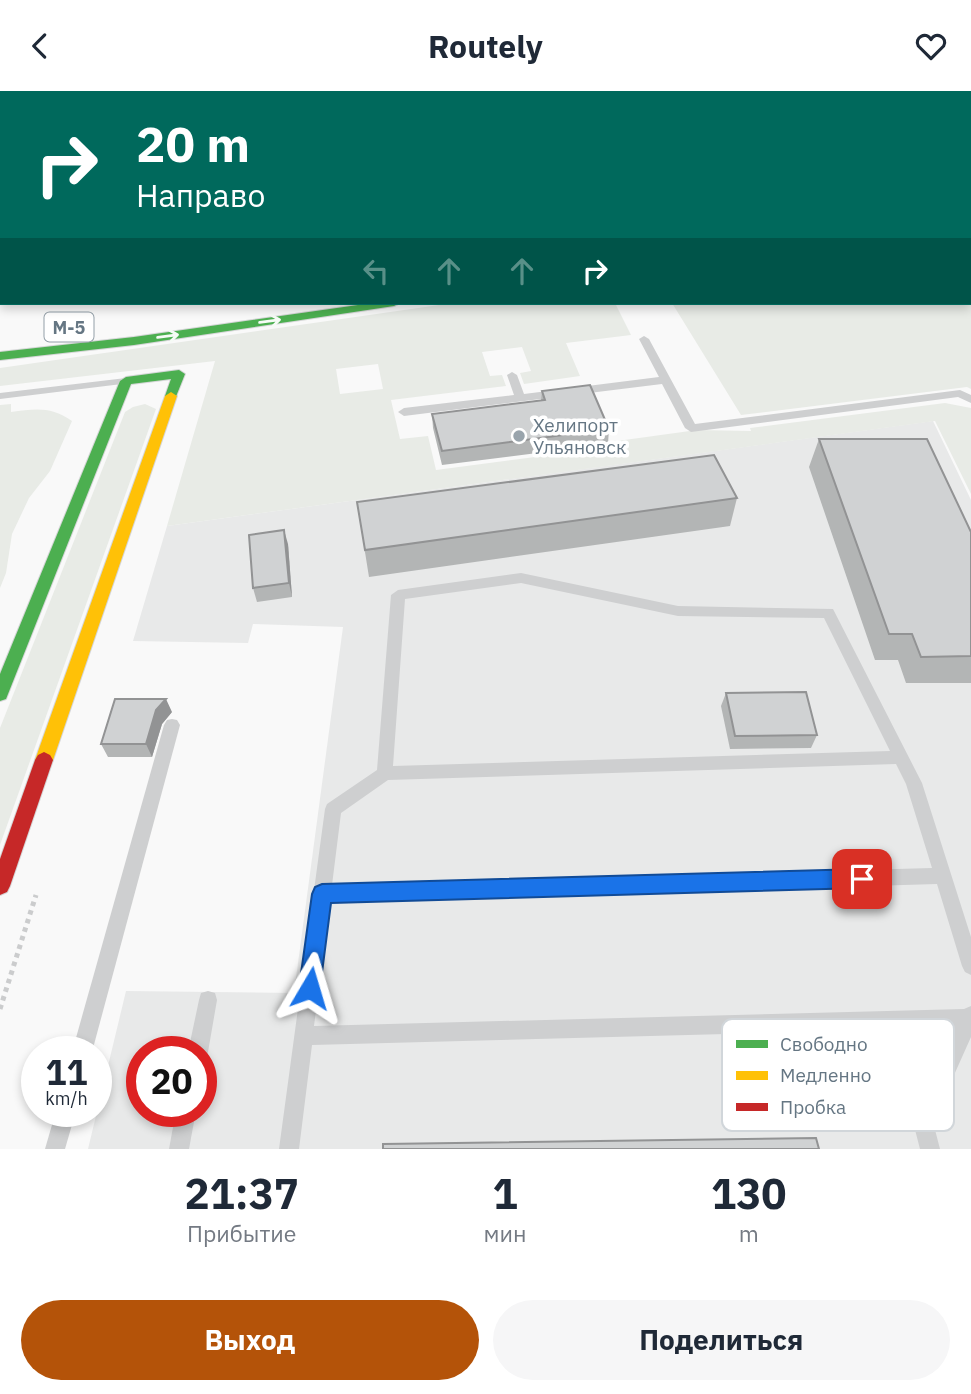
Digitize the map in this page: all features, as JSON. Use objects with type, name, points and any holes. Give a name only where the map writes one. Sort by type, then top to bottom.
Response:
[{"type":"main road","name":"М-5","points":[[0,356],[148,339],[380,305]]},
{"type":"main road","points":[[0,694],[126,381],[179,374],[0,886]]},
{"type":"lane","points":[[643,339],[691,428],[960,393],[971,400]]},
{"type":"lane","points":[[512,375],[520,397]]},
{"type":"lane","points":[[404,412],[665,380]]},
{"type":"lane","points":[[0,396],[126,381]]},
{"type":"lane","points":[[385,773],[398,595],[521,578],[678,611],[828,613],[914,783],[971,966]]},
{"type":"lane","points":[[86,1036],[172,725]]},
{"type":"lane","points":[[289,1149],[333,809],[385,773],[900,757]]},
{"type":"lane","points":[[322,894],[943,877]]},
{"type":"lane","points":[[201,1036],[208,1000]]},
{"type":"lane","points":[[896,1019],[970,1017],[954,1053]]},
{"type":"lane","points":[[304,1035],[722,1024]]},
{"type":"lane","points":[[55,1149],[61,1127]]},
{"type":"lane","points":[[178,1149],[183,1127]]},
{"type":"lane","points":[[925,1131],[930,1149]]},
{"type":"shaded area","points":[[439,305],[616,305],[631,335],[566,343],[580,376],[524,384],[520,373],[531,371],[522,347],[482,352],[490,376],[502,375],[506,386],[391,400],[400,439],[428,436],[436,470],[612,447],[610,442],[697,430],[751,431],[750,428],[945,403],[971,408],[971,494],[935,421],[167,526],[215,361],[0,386],[0,368]],"holes":[[[378,364],[383,389],[340,394],[336,369]]]},
{"type":"shaded area","points":[[673,305],[971,305],[971,389],[967,387],[741,415]]},
{"type":"shaded area","points":[[11,404],[11,412],[50,411],[72,421],[50,471],[29,498],[12,534],[6,573],[0,588],[0,405]]},
{"type":"shaded area","points":[[145,404],[156,409],[0,845],[0,728],[125,412]]},
{"type":"shaded area","points":[[933,421],[971,500],[971,1149],[88,1149],[93,1127],[112,1127],[112,1049],[126,991],[294,993],[343,627],[253,624],[248,643],[133,641],[167,526]]},
{"type":"building","name":"Хелипорт Ульяновск","points":[[590,385],[609,429],[442,451],[432,414],[545,400],[542,391]]},
{"type":"building","points":[[819,439],[927,439],[971,532],[971,656],[921,657],[912,634],[889,634]]},
{"type":"building","points":[[714,455],[737,498],[365,550],[357,502]]},
{"type":"building","points":[[284,530],[289,583],[253,588],[249,535]]},
{"type":"building","points":[[806,692],[817,735],[735,736],[726,693]]},
{"type":"building","points":[[115,699],[166,699],[156,710],[146,744],[101,744]]},
{"type":"building","points":[[816,1138],[819,1149],[383,1149],[383,1144]]},
{"type":"traffic: fast","points":[[0,356],[134,341],[380,305]]},
{"type":"traffic: fast","points":[[0,694],[126,381],[179,374],[171,396]]},
{"type":"traffic: slow","points":[[44,760],[171,396]]},
{"type":"traffic: jam","points":[[0,886],[44,760]]},
{"type":"place","name":"Хелипорт Ульяновск","points":[[519,436]]},
{"type":"route","points":[[310,988],[322,894],[862,879]]}]
